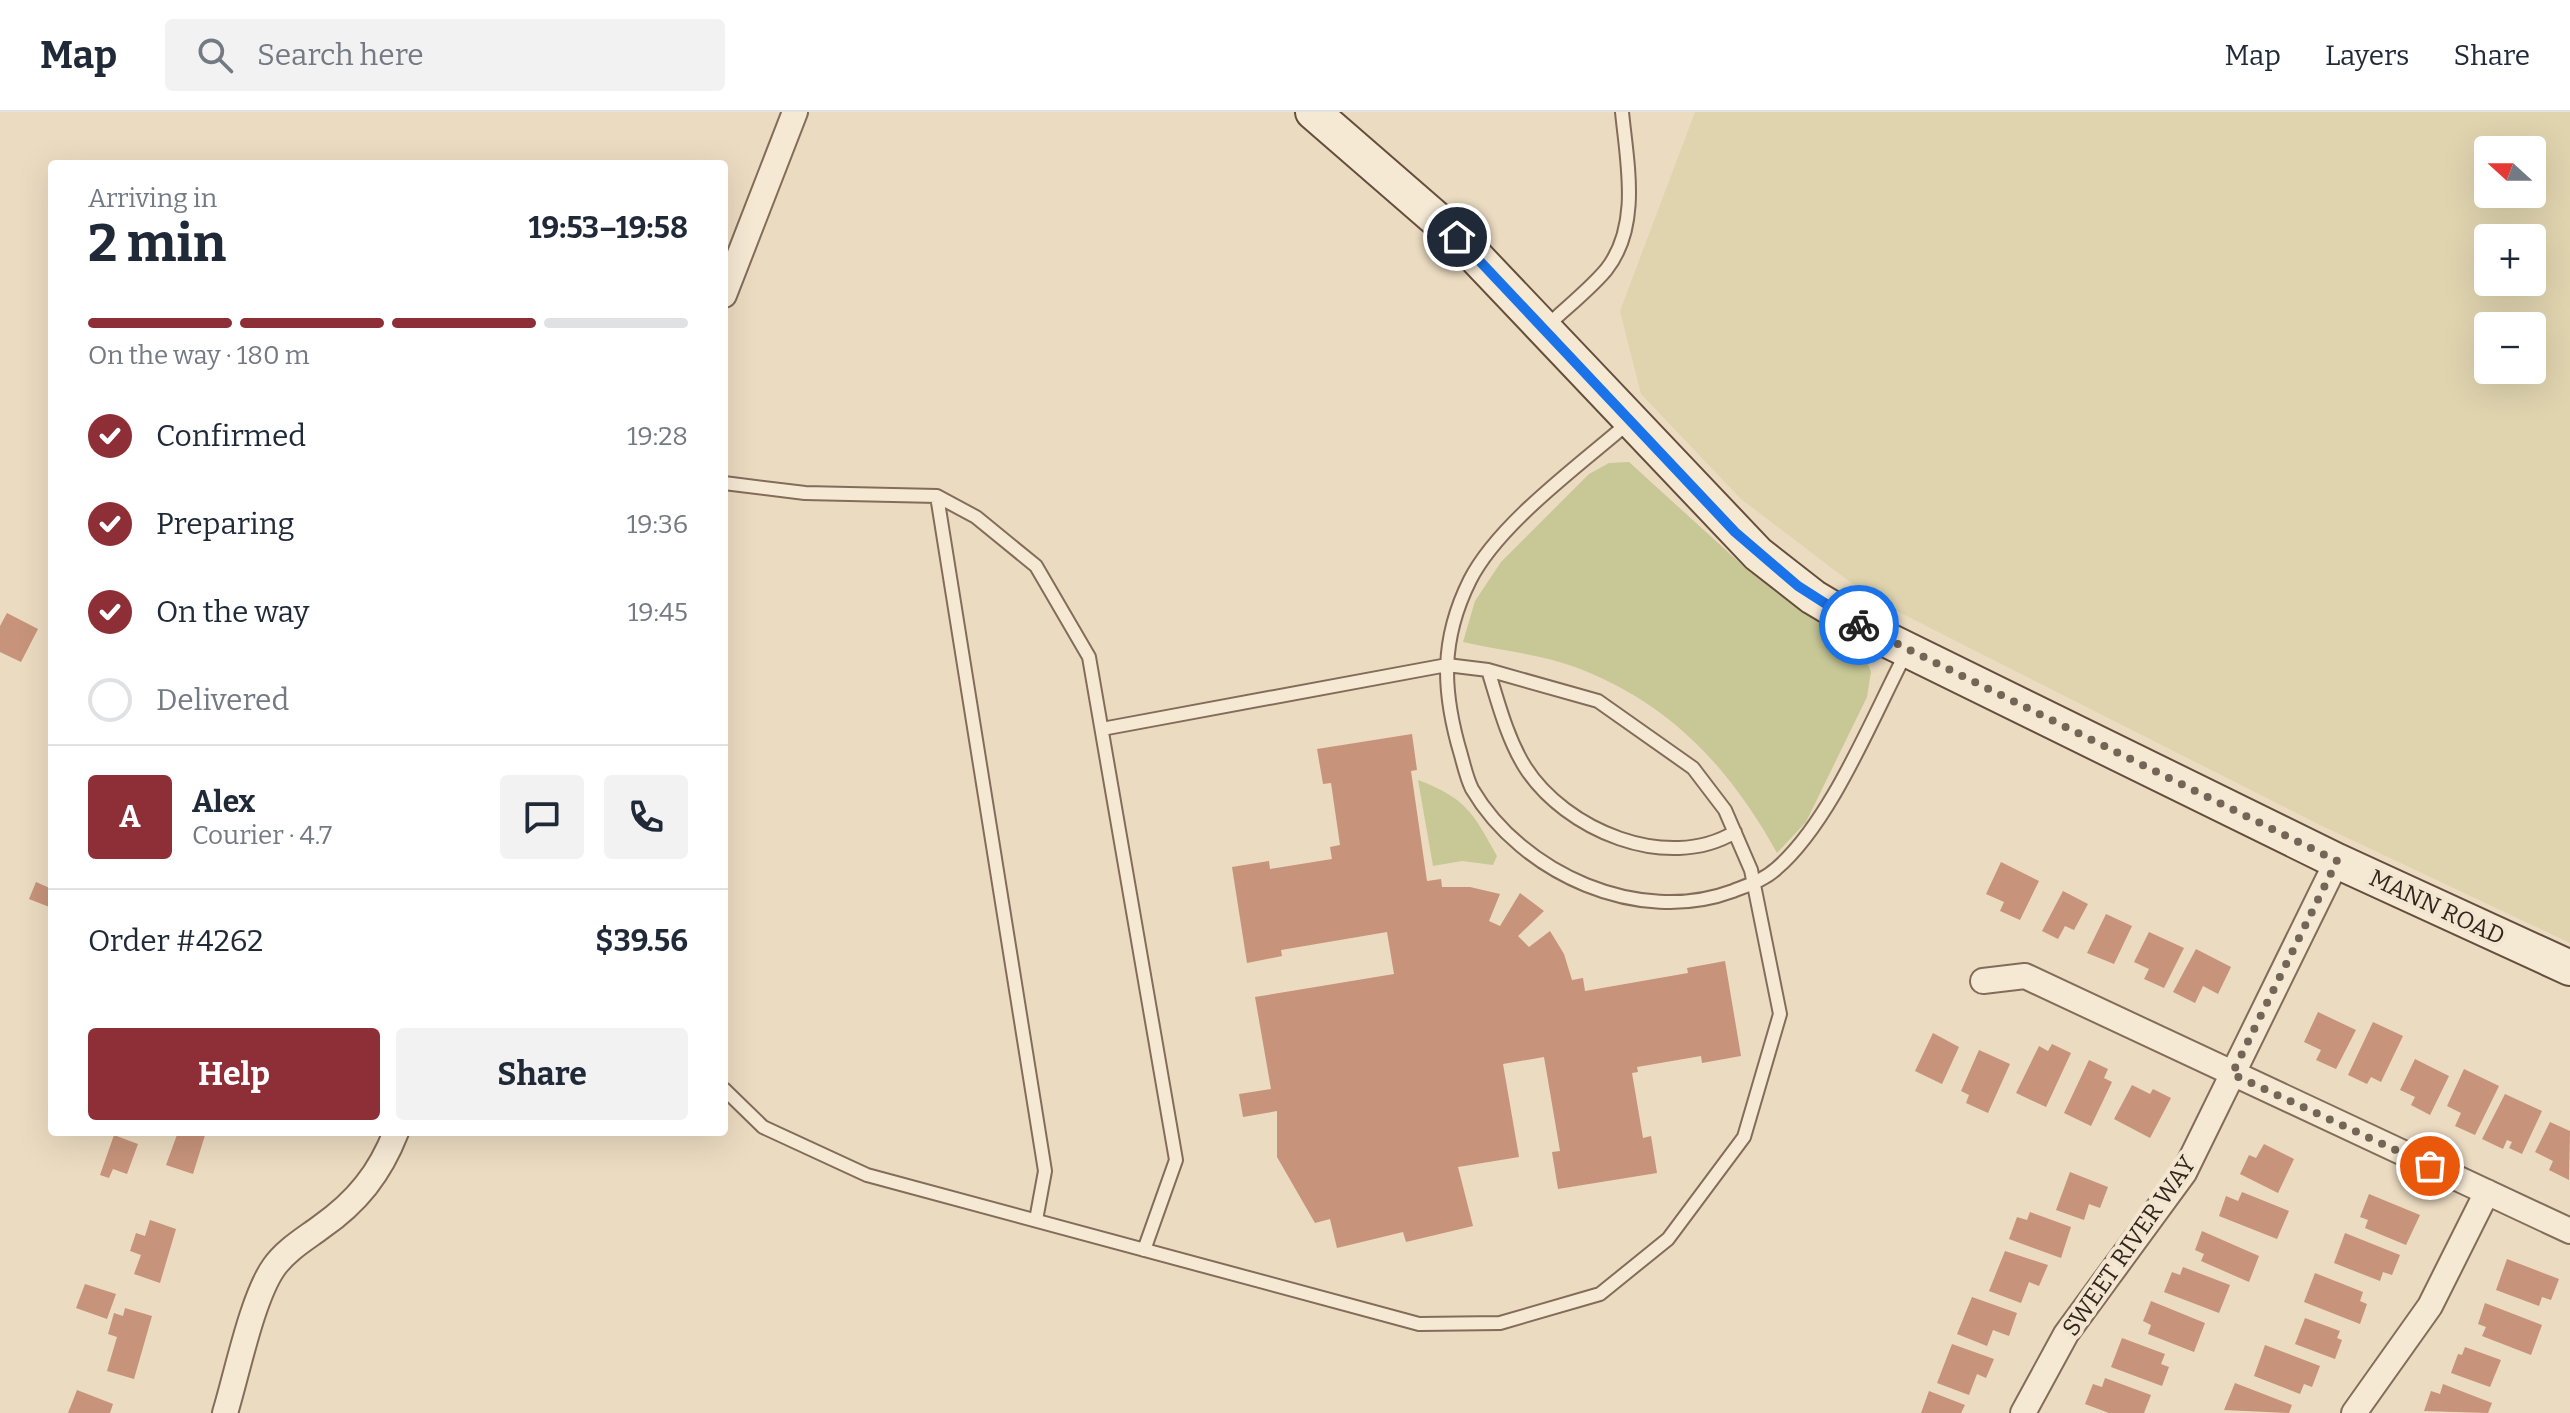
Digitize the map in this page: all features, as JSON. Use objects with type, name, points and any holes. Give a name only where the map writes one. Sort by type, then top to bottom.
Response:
[{"type":"main road","name":"MANN ROAD","points":[[1313,112],[1457,237],[1758,554],[1813,597],[1907,650],[2337,861],[2570,968]]},
{"type":"street","points":[[728,285],[795,112]]},
{"type":"street","name":"SWEET RIVER WAY","points":[[2023,1413],[2066,1334],[2184,1173],[2337,861]]},
{"type":"street","points":[[1983,981],[2025,976],[2570,1231]]},
{"type":"street","points":[[225,1413],[260,1299],[274,1267],[286,1253],[350,1206],[379,1170],[394,1136]]},
{"type":"street","points":[[2354,1413],[2430,1306],[2487,1192]]},
{"type":"lane","points":[[1544,329],[1607,269],[1626,230],[1629,180],[1622,112]]},
{"type":"lane","points":[[1630,421],[1499,537],[1471,578],[1451,626],[1445,681],[1455,735],[1471,787],[1503,830],[1551,866],[1588,887],[1668,904],[1717,897],[1755,883],[1776,869],[1814,828],[1907,650]]},
{"type":"lane","points":[[728,483],[805,493],[937,496],[976,517],[1036,566],[1089,657],[1176,1160],[1144,1250]]},
{"type":"lane","points":[[937,496],[1045,1171],[1036,1220]]},
{"type":"lane","points":[[728,1093],[763,1127],[867,1175],[1419,1324],[1500,1323],[1600,1294],[1668,1239],[1744,1137],[1780,1014],[1755,883],[1725,810],[1693,768],[1598,701],[1488,670],[1447,665],[1102,729]]},
{"type":"lane","points":[[1488,670],[1509,732],[1525,767],[1549,797],[1574,815],[1613,835],[1657,849],[1693,847],[1735,832]]},
{"type":"shaded area","points":[[1695,112],[2570,112],[2570,943],[2318,824],[1871,598],[1741,499],[1641,394],[1620,311]]},
{"type":"green space","points":[[1629,462],[1750,572],[1859,641],[1871,672],[1867,697],[1806,822],[1777,853],[1738,792],[1716,765],[1666,717],[1637,697],[1572,666],[1463,642],[1475,601],[1501,562],[1589,474],[1609,463]]},
{"type":"green space","points":[[1418,780],[1447,793],[1474,818],[1497,856],[1493,865],[1462,861],[1433,866]]},
{"type":"building","points":[[7,613],[38,629],[21,662],[0,652],[0,626]]},
{"type":"building","points":[[1412,734],[1417,770],[1411,771],[1427,881],[1441,879],[1442,887],[1470,887],[1500,894],[1489,921],[1500,926],[1520,893],[1544,911],[1518,936],[1529,947],[1550,931],[1564,954],[1572,980],[1583,978],[1585,991],[1688,973],[1687,968],[1725,961],[1741,1056],[1702,1063],[1701,1056],[1637,1067],[1638,1072],[1632,1073],[1643,1138],[1651,1136],[1657,1173],[1558,1189],[1552,1152],[1560,1151],[1544,1057],[1503,1064],[1519,1157],[1458,1167],[1473,1226],[1406,1242],[1403,1232],[1337,1248],[1330,1219],[1315,1223],[1277,1157],[1277,1111],[1243,1117],[1239,1094],[1271,1089],[1255,997],[1394,974],[1387,932],[1281,950],[1282,956],[1247,963],[1232,867],[1269,861],[1270,869],[1332,859],[1330,847],[1340,845],[1331,783],[1323,784],[1317,749]]},
{"type":"building","points":[[2001,862],[2039,881],[2020,920],[2000,911],[2004,902],[1986,894]]},
{"type":"building","points":[[36,882],[48,887],[48,906],[29,899]]},
{"type":"building","points":[[2063,891],[2088,904],[2074,930],[2065,926],[2058,939],[2042,931]]},
{"type":"building","points":[[2106,914],[2132,926],[2114,964],[2087,953]]},
{"type":"building","points":[[2149,932],[2184,948],[2164,988],[2144,979],[2149,969],[2134,962]]},
{"type":"building","points":[[2196,949],[2231,967],[2218,994],[2203,986],[2195,1003],[2173,992]]},
{"type":"building","points":[[2318,1012],[2356,1030],[2336,1069],[2316,1060],[2321,1050],[2304,1042]]},
{"type":"building","points":[[2373,1022],[2403,1036],[2381,1082],[2371,1077],[2367,1084],[2348,1075]]},
{"type":"building","points":[[1933,1033],[1959,1047],[1942,1084],[1915,1071]]},
{"type":"building","points":[[2052,1044],[2071,1053],[2046,1107],[2016,1093],[2039,1046],[2048,1051]]},
{"type":"building","points":[[1979,1050],[2010,1064],[1988,1113],[1966,1103],[1969,1095],[1961,1091]]},
{"type":"building","points":[[2415,1059],[2449,1076],[2430,1115],[2411,1105],[2415,1097],[2400,1090]]},
{"type":"building","points":[[2089,1060],[2108,1069],[2104,1078],[2112,1082],[2091,1126],[2064,1113]]},
{"type":"building","points":[[2464,1069],[2499,1086],[2475,1135],[2455,1126],[2461,1113],[2447,1106]]},
{"type":"building","points":[[2132,1085],[2150,1094],[2153,1089],[2171,1098],[2150,1138],[2114,1119]]},
{"type":"building","points":[[2505,1094],[2542,1111],[2522,1154],[2509,1148],[2512,1142],[2507,1140],[2503,1149],[2482,1139]]},
{"type":"building","points":[[2550,1122],[2570,1131],[2569,1180],[2549,1170],[2553,1161],[2535,1152]]},
{"type":"building","points":[[114,1136],[138,1144],[127,1174],[113,1169],[109,1178],[100,1175]]},
{"type":"building","points":[[177,1136],[205,1136],[193,1174],[166,1165]]},
{"type":"building","points":[[2264,1144],[2294,1159],[2278,1193],[2240,1174],[2249,1155],[2256,1158]]},
{"type":"building","points":[[2070,1172],[2108,1187],[2100,1208],[2089,1204],[2084,1220],[2056,1210]]},
{"type":"building","points":[[2242,1192],[2289,1211],[2277,1239],[2219,1216],[2226,1196],[2238,1201]]},
{"type":"building","points":[[2369,1194],[2420,1215],[2406,1245],[2365,1228],[2368,1220],[2360,1217]]},
{"type":"building","points":[[2030,1212],[2071,1227],[2061,1258],[2009,1239],[2017,1217],[2027,1220]]},
{"type":"building","points":[[150,1220],[176,1229],[160,1283],[134,1274],[141,1255],[130,1251],[136,1233],[145,1236]]},
{"type":"building","points":[[2202,1231],[2259,1256],[2249,1282],[2201,1261],[2204,1254],[2195,1250]]},
{"type":"building","points":[[2345,1233],[2400,1255],[2392,1275],[2383,1272],[2380,1281],[2334,1263]]},
{"type":"building","points":[[2005,1251],[2048,1265],[2039,1286],[2029,1282],[2021,1303],[1989,1291]]},
{"type":"building","points":[[2507,1259],[2559,1279],[2551,1300],[2542,1297],[2539,1306],[2496,1290]]},
{"type":"building","points":[[2183,1267],[2230,1285],[2219,1313],[2164,1292],[2172,1272],[2180,1275]]},
{"type":"building","points":[[2315,1273],[2363,1292],[2360,1301],[2367,1304],[2360,1324],[2304,1302]]},
{"type":"building","points":[[85,1284],[116,1294],[107,1319],[76,1308]]},
{"type":"building","points":[[1972,1297],[2017,1313],[2009,1336],[1993,1330],[1987,1346],[1957,1334]]},
{"type":"building","points":[[2151,1301],[2205,1323],[2194,1352],[2148,1334],[2151,1325],[2143,1321]]},
{"type":"building","points":[[2485,1303],[2542,1325],[2531,1355],[2482,1336],[2486,1327],[2478,1324]]},
{"type":"building","points":[[125,1308],[152,1316],[134,1379],[107,1371],[117,1337],[108,1334],[114,1313],[123,1316]]},
{"type":"building","points":[[2305,1318],[2340,1331],[2337,1338],[2342,1340],[2335,1359],[2295,1344]]},
{"type":"building","points":[[2122,1338],[2165,1354],[2161,1364],[2169,1367],[2162,1386],[2111,1367]]},
{"type":"building","points":[[1952,1344],[1994,1359],[1986,1378],[1977,1374],[1969,1395],[1937,1383]]},
{"type":"building","points":[[2265,1345],[2320,1366],[2312,1387],[2304,1384],[2300,1394],[2254,1376]]},
{"type":"building","points":[[2465,1347],[2501,1360],[2490,1387],[2451,1373],[2458,1354],[2462,1355]]},
{"type":"building","points":[[2105,1378],[2151,1395],[2144,1413],[2109,1413],[2085,1404],[2093,1384],[2102,1387]]},
{"type":"building","points":[[2235,1383],[2292,1405],[2289,1413],[2224,1410]]},
{"type":"building","points":[[2443,1384],[2492,1403],[2488,1413],[2424,1411],[2431,1391],[2440,1394]]},
{"type":"building","points":[[77,1390],[113,1404],[110,1413],[68,1413]]},
{"type":"building","points":[[1929,1391],[1965,1405],[1961,1413],[1921,1413]]},
{"type":"way so far","points":[[1859,625],[2337,861],[2232,1074],[2430,1166]]},
{"type":"route","points":[[1457,237],[1735,532],[1798,586],[1859,625]]}]
